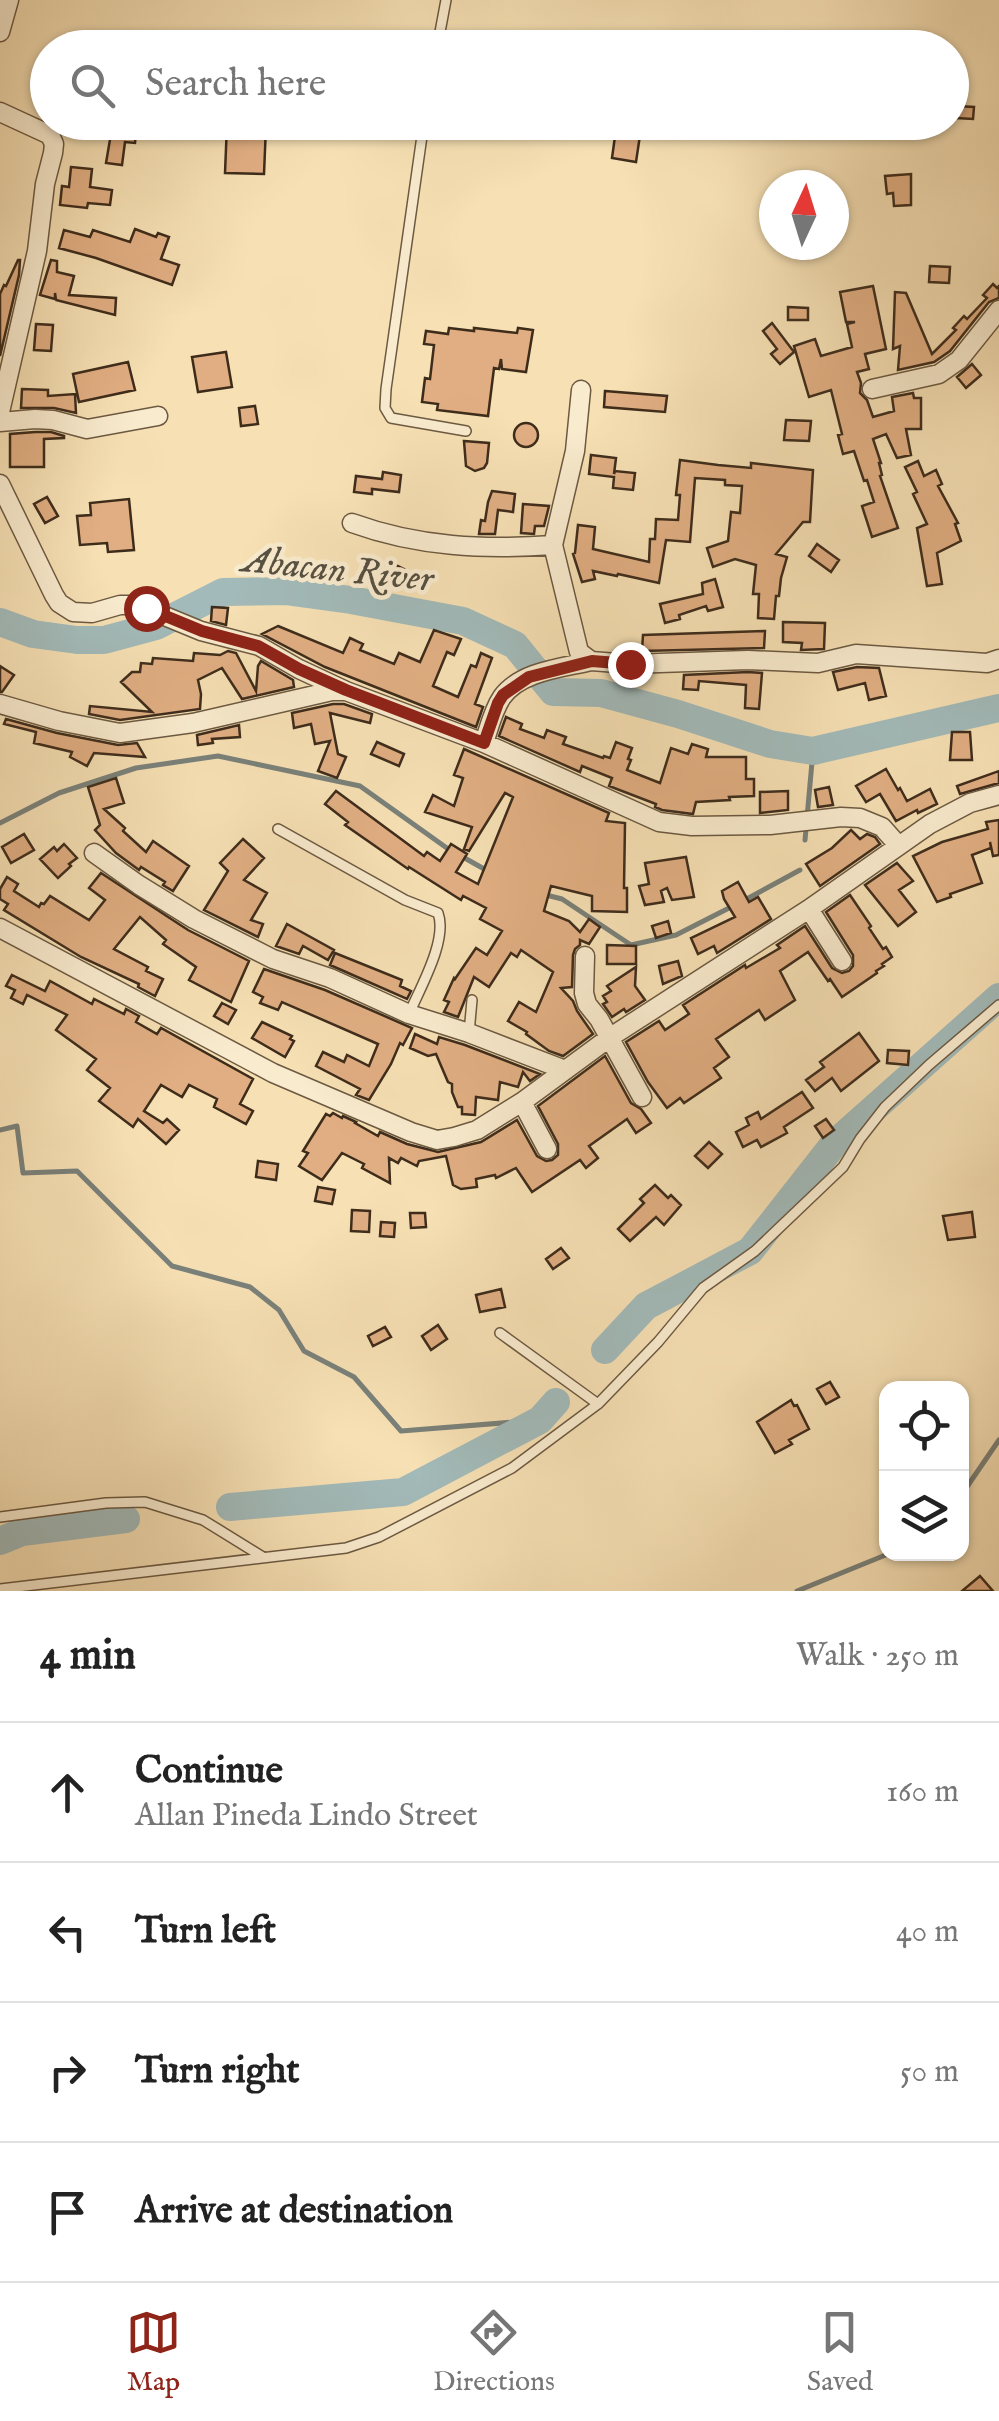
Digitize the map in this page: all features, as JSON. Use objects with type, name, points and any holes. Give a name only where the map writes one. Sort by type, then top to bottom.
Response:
[{"type":"street","points":[[0,32],[8,0]]},
{"type":"street","points":[[0,112],[30,126]]},
{"type":"street","points":[[0,412],[37,250],[52,140]]},
{"type":"street","points":[[872,389],[939,374],[959,360],[999,310]]},
{"type":"street","points":[[580,390],[575,451],[554,545],[579,652],[592,661]]},
{"type":"street","points":[[0,422],[53,420],[87,429],[158,416]]},
{"type":"street","points":[[0,484],[59,603],[73,612],[92,613],[128,604],[258,646],[346,690],[484,743],[659,822],[692,826],[789,824],[849,817],[882,826],[898,845]]},
{"type":"street","points":[[352,523],[380,533],[454,546],[554,545]]},
{"type":"street","points":[[484,743],[503,695],[538,674],[592,661],[818,663],[856,654],[986,663],[999,659]]},
{"type":"street","points":[[0,704],[120,733],[193,723],[346,690]]},
{"type":"street","points":[[0,928],[273,1073],[437,1140],[468,1134],[522,1102],[609,1038],[809,909],[930,824],[970,803],[999,795]]},
{"type":"street","points":[[94,853],[194,919],[273,960],[330,978],[409,1014],[565,1070]]},
{"type":"street","points":[[809,909],[842,961]]},
{"type":"street","points":[[585,956],[587,1004],[642,1097]]},
{"type":"street","points":[[522,1102],[546,1149]]},
{"type":"lane","points":[[441,30],[446,0]]},
{"type":"lane","points":[[421,140],[386,408],[391,418],[466,431]]},
{"type":"lane","points":[[278,829],[405,900],[438,913],[439,941],[409,1014]]},
{"type":"lane","points":[[469,1033],[472,1000]]},
{"type":"lane","points":[[0,1589],[346,1548],[379,1537],[512,1468],[598,1404],[703,1288],[756,1251],[843,1168],[860,1138],[928,1064],[999,1006]]},
{"type":"lane","points":[[500,1332],[598,1404]]},
{"type":"lane","points":[[0,1517],[106,1503],[146,1502],[202,1520],[264,1557]]},
{"type":"building","points":[[110,140],[135,140],[125,142],[122,165],[106,163]]},
{"type":"building","points":[[226,140],[265,140],[264,174],[225,173]]},
{"type":"building","points":[[614,140],[639,140],[636,162],[612,158]]},
{"type":"building","points":[[71,167],[92,169],[90,187],[112,190],[110,205],[60,205],[62,186],[69,187]]},
{"type":"building","points":[[911,174],[911,205],[894,206],[893,193],[887,194],[885,176]]},
{"type":"building","points":[[135,229],[169,237],[161,259],[179,265],[172,285],[59,248],[64,230],[90,237],[93,230],[130,242]]},
{"type":"building","points":[[18,260],[19,275],[0,356],[0,294]]},
{"type":"building","points":[[51,260],[57,261],[57,272],[74,276],[69,295],[116,298],[115,315],[56,300],[55,293],[55,299],[40,295]]},
{"type":"building","points":[[930,266],[950,267],[949,283],[929,282]]},
{"type":"building","points":[[993,284],[999,286],[999,298],[989,302],[950,351],[934,362],[898,370],[900,346],[893,349],[895,292],[906,293],[932,354],[964,316],[967,319],[987,298],[983,295]]},
{"type":"building","points":[[873,286],[886,349],[865,354],[869,369],[857,372],[860,393],[873,417],[894,411],[892,397],[913,393],[914,398],[921,398],[921,429],[906,429],[911,455],[897,458],[886,434],[873,439],[881,463],[880,476],[898,528],[872,537],[862,506],[874,502],[854,451],[843,454],[831,390],[809,397],[794,346],[815,339],[821,356],[852,347],[847,324],[855,322],[846,322],[840,292]]},
{"type":"building","points":[[788,307],[808,308],[808,320],[788,320]]},
{"type":"building","points":[[772,323],[794,352],[780,364],[771,354],[777,349],[763,331]]},
{"type":"building","points":[[36,324],[53,325],[51,351],[34,350]]},
{"type":"building","points":[[449,328],[517,333],[518,328],[533,330],[526,372],[502,369],[501,359],[499,369],[494,368],[488,416],[437,410],[438,404],[422,402],[425,378],[430,379],[434,345],[424,344],[426,331],[448,334]]},
{"type":"building","points":[[226,352],[232,387],[198,392],[192,357]]},
{"type":"building","points":[[128,362],[135,390],[79,402],[73,374]]},
{"type":"building","points":[[972,364],[981,375],[966,388],[957,377]]},
{"type":"building","points":[[22,389],[48,390],[48,396],[75,394],[76,413],[21,408]]},
{"type":"building","points":[[605,391],[667,396],[665,412],[604,407]]},
{"type":"building","points":[[255,406],[258,424],[241,426],[239,408]]},
{"type":"building","points":[[786,420],[811,421],[809,441],[784,440]]},
{"type":"building","points":[[526,423],[538,435],[526,447],[514,435]]},
{"type":"building","points":[[51,432],[64,438],[44,439],[44,467],[10,467],[10,434]]},
{"type":"building","points":[[464,441],[489,443],[484,468],[475,471],[466,466]]},
{"type":"building","points":[[591,455],[616,458],[614,474],[635,473],[633,490],[613,488],[614,477],[589,474]]},
{"type":"building","points":[[680,460],[813,470],[810,522],[803,522],[776,554],[787,557],[774,619],[758,618],[759,594],[753,594],[756,565],[735,559],[713,567],[707,548],[728,541],[731,512],[740,513],[742,486],[725,485],[725,480],[695,478],[690,542],[666,540],[659,583],[593,571],[595,579],[582,582],[573,554],[578,525],[595,527],[593,549],[649,562],[656,519],[678,520]]},
{"type":"building","points":[[918,461],[924,476],[936,470],[942,484],[938,486],[958,523],[955,524],[961,541],[937,553],[942,584],[927,586],[917,528],[927,524],[905,467]]},
{"type":"building","points":[[383,472],[401,475],[399,492],[354,492],[356,476],[382,479]]},
{"type":"building","points":[[492,491],[515,494],[513,512],[498,510],[495,534],[479,534],[481,520],[485,521]]},
{"type":"building","points":[[47,497],[58,516],[45,523],[34,504]]},
{"type":"building","points":[[129,499],[134,550],[108,552],[107,543],[80,545],[77,516],[91,515],[90,503]]},
{"type":"building","points":[[523,504],[549,506],[544,526],[535,526],[534,534],[521,533]]},
{"type":"building","points":[[817,544],[839,560],[831,572],[809,556]]},
{"type":"building","points":[[394,564],[408,571],[400,586],[386,579]]},
{"type":"building","points":[[715,579],[723,607],[708,611],[706,606],[665,623],[660,604],[703,594],[702,583]]},
{"type":"building","points":[[212,607],[228,608],[226,625],[211,621]]},
{"type":"building","points":[[783,622],[825,623],[824,649],[801,650],[802,643],[783,642]]},
{"type":"building","points":[[278,626],[343,653],[350,638],[363,644],[360,650],[394,664],[399,653],[420,662],[434,630],[461,639],[454,655],[447,652],[433,686],[458,697],[471,665],[476,667],[481,653],[492,658],[475,704],[483,707],[476,727],[325,667],[262,634]]},
{"type":"building","points":[[765,631],[764,648],[642,651],[643,635]]},
{"type":"building","points":[[194,653],[220,655],[236,653],[256,691],[261,661],[293,680],[294,687],[242,699],[222,668],[198,680],[200,709],[120,720],[89,714],[90,706],[152,712],[121,682],[132,672],[140,672],[141,663],[152,664],[153,658],[193,661]]},
{"type":"building","points":[[0,666],[14,675],[2,692],[0,692]]},
{"type":"building","points":[[879,668],[886,696],[869,700],[865,683],[838,690],[833,672]]},
{"type":"building","points":[[762,673],[759,709],[745,708],[746,685],[699,681],[698,690],[683,689],[684,675]]},
{"type":"building","points":[[333,704],[372,714],[370,723],[330,713],[338,754],[346,757],[337,778],[318,771],[330,741],[315,744],[311,724],[294,728],[292,713]]},
{"type":"building","points":[[506,717],[522,724],[520,729],[544,738],[547,730],[566,737],[563,744],[603,758],[610,758],[616,742],[632,748],[627,770],[660,783],[671,748],[688,754],[692,744],[708,749],[706,757],[746,757],[746,779],[754,779],[754,796],[696,802],[693,814],[662,810],[609,786],[612,778],[582,766],[580,772],[499,736]]},
{"type":"building","points":[[6,719],[118,745],[137,743],[145,757],[94,753],[87,766],[70,757],[72,752],[34,743],[36,732],[4,724]]},
{"type":"building","points":[[239,725],[240,737],[212,739],[213,743],[198,745],[197,735]]},
{"type":"building","points":[[952,732],[970,732],[972,760],[950,760]]},
{"type":"building","points":[[377,742],[404,754],[399,766],[371,754]]},
{"type":"building","points":[[464,749],[609,813],[606,821],[625,823],[627,912],[592,911],[592,896],[551,886],[544,911],[569,921],[580,932],[589,919],[600,927],[589,944],[580,940],[573,955],[572,987],[561,988],[593,1034],[563,1056],[549,1051],[508,1021],[519,1002],[536,1012],[553,972],[521,950],[517,957],[511,953],[489,987],[474,977],[458,1017],[444,1012],[449,1002],[444,1000],[454,978],[476,948],[487,955],[502,931],[480,919],[486,908],[463,896],[461,900],[408,869],[345,825],[348,822],[325,804],[336,791],[424,856],[427,852],[440,861],[451,844],[467,854],[456,872],[478,884],[513,797],[505,793],[469,851],[464,849],[472,827],[425,812],[433,795],[454,806],[463,778],[454,775]]},
{"type":"building","points":[[886,769],[907,801],[930,789],[937,804],[896,821],[880,794],[866,802],[856,786]]},
{"type":"building","points":[[999,771],[999,783],[960,794],[957,786]]},
{"type":"building","points":[[116,778],[124,803],[104,809],[146,852],[153,841],[189,866],[173,891],[163,885],[165,882],[116,853],[95,830],[100,825],[88,787]]},
{"type":"building","points":[[829,787],[833,805],[818,807],[815,790]]},
{"type":"building","points":[[788,791],[788,810],[760,813],[760,792]]},
{"type":"building","points":[[999,820],[999,855],[993,856],[990,842],[991,848],[972,855],[982,883],[937,902],[913,856],[942,842],[988,829],[986,822]]},
{"type":"building","points":[[851,830],[860,839],[867,834],[880,844],[820,886],[806,864]]},
{"type":"building","points":[[24,834],[34,850],[11,863],[2,847]]},
{"type":"building","points":[[243,839],[264,858],[244,880],[267,893],[251,920],[263,924],[258,937],[204,910],[228,871],[220,863]]},
{"type":"building","points":[[64,844],[77,858],[58,878],[40,859]]},
{"type":"building","points":[[686,857],[694,897],[672,900],[667,888],[661,891],[664,902],[645,905],[639,886],[649,884],[645,863]]},
{"type":"building","points":[[897,863],[913,881],[899,890],[916,912],[898,926],[865,885]]},
{"type":"building","points":[[101,873],[188,930],[249,961],[231,1002],[189,980],[196,967],[163,944],[166,940],[140,917],[114,949],[163,979],[155,996],[4,910],[8,904],[0,899],[0,889],[7,877],[18,884],[14,891],[39,907],[50,896],[89,920],[105,900],[89,888]]},
{"type":"building","points":[[738,882],[749,902],[758,897],[771,919],[717,953],[714,946],[698,954],[691,938],[735,917],[722,891]]},
{"type":"building","points":[[850,895],[892,957],[877,973],[842,997],[808,952],[780,971],[795,1000],[765,1020],[759,1010],[716,1039],[729,1057],[714,1068],[721,1078],[684,1103],[680,1098],[667,1108],[626,1042],[659,1021],[665,1030],[689,1014],[683,1005],[745,965],[746,968],[780,948],[777,945],[805,926],[832,968],[842,973],[849,971],[853,955],[826,912]]},
{"type":"building","points":[[668,921],[671,933],[656,938],[652,926]]},
{"type":"building","points":[[287,924],[334,950],[328,960],[303,946],[299,954],[276,946]]},
{"type":"building","points":[[607,945],[636,946],[636,964],[607,964]]},
{"type":"building","points":[[335,953],[402,980],[400,986],[411,991],[407,999],[330,965]]},
{"type":"building","points":[[678,961],[682,976],[663,984],[659,966]]},
{"type":"building","points":[[636,967],[635,986],[645,1000],[612,1017],[603,1004],[607,1002],[603,996],[611,991],[607,986]]},
{"type":"building","points":[[264,969],[325,990],[412,1028],[369,1100],[356,1095],[360,1089],[316,1066],[323,1052],[344,1062],[347,1055],[369,1066],[378,1044],[282,1002],[278,1010],[260,1003],[263,997],[253,992]]},
{"type":"building","points":[[12,975],[45,991],[50,981],[92,1004],[94,999],[124,1014],[126,1009],[139,1016],[136,1022],[157,1034],[161,1028],[253,1079],[240,1104],[253,1111],[246,1124],[214,1107],[217,1099],[189,1085],[182,1097],[161,1085],[144,1111],[163,1123],[167,1119],[179,1130],[166,1144],[138,1119],[133,1127],[99,1101],[110,1088],[87,1070],[96,1059],[56,1030],[67,1015],[27,995],[23,1004],[11,998],[15,990],[6,986]]},
{"type":"building","points":[[222,1003],[236,1010],[228,1024],[214,1016]]},
{"type":"building","points":[[262,1022],[292,1036],[294,1041],[285,1057],[252,1038]]},
{"type":"building","points":[[859,1033],[879,1061],[841,1091],[832,1078],[815,1091],[806,1080],[824,1067],[820,1062]]},
{"type":"building","points":[[415,1034],[437,1044],[439,1037],[465,1045],[540,1074],[530,1081],[523,1072],[518,1087],[500,1082],[498,1100],[476,1097],[475,1115],[462,1114],[436,1054],[428,1056],[410,1048]]},
{"type":"building","points":[[888,1050],[909,1051],[908,1065],[887,1063]]},
{"type":"building","points":[[605,1056],[631,1103],[651,1123],[636,1133],[627,1119],[589,1146],[598,1158],[586,1168],[580,1160],[532,1192],[516,1168],[496,1178],[495,1175],[476,1179],[477,1187],[461,1189],[453,1185],[446,1156],[419,1161],[417,1166],[401,1158],[398,1163],[389,1158],[390,1183],[342,1153],[322,1180],[299,1166],[308,1153],[303,1151],[326,1114],[333,1113],[378,1136],[380,1132],[438,1152],[481,1142],[517,1120],[537,1156],[552,1160],[558,1155],[558,1144],[538,1106]]},
{"type":"building","points":[[802,1092],[813,1108],[784,1127],[787,1133],[761,1147],[757,1140],[743,1147],[736,1132],[749,1125],[746,1118],[758,1112],[761,1119]]},
{"type":"building","points":[[826,1119],[834,1130],[823,1138],[815,1126]]},
{"type":"building","points":[[709,1142],[722,1154],[708,1168],[695,1156]]},
{"type":"building","points":[[258,1161],[278,1164],[276,1180],[256,1177]]},
{"type":"building","points":[[655,1185],[681,1205],[664,1225],[656,1217],[630,1241],[618,1229],[644,1203],[640,1199]]},
{"type":"building","points":[[318,1187],[335,1190],[332,1204],[315,1201]]},
{"type":"building","points":[[352,1210],[370,1211],[369,1232],[351,1231]]},
{"type":"building","points":[[972,1212],[975,1237],[948,1240],[943,1216]]},
{"type":"building","points":[[410,1213],[425,1213],[426,1227],[411,1228]]},
{"type":"building","points":[[381,1222],[395,1223],[394,1237],[380,1236]]},
{"type":"building","points":[[561,1248],[569,1258],[553,1269],[546,1259]]},
{"type":"building","points":[[501,1289],[505,1307],[480,1312],[476,1295]]},
{"type":"building","points":[[438,1325],[447,1339],[431,1350],[422,1336]]},
{"type":"building","points":[[385,1327],[391,1337],[373,1346],[368,1336]]},
{"type":"building","points":[[830,1382],[839,1397],[826,1404],[817,1389]]},
{"type":"building","points":[[791,1400],[809,1429],[775,1453],[757,1422]]},
{"type":"building","points":[[980,1576],[993,1591],[962,1591]]},
{"type":"waterway","name":"Abacan River","points":[[0,622],[33,634],[104,640],[156,626],[223,592],[285,591],[351,600],[463,621],[515,645],[553,692],[601,693],[770,744],[813,751],[999,708]]},
{"type":"waterway","points":[[805,840],[813,751]]},
{"type":"waterway","points":[[0,823],[59,793],[136,768],[218,756],[360,786],[451,851]]},
{"type":"waterway","points":[[461,856],[486,870]]},
{"type":"waterway","points":[[743,901],[800,870]]},
{"type":"waterway","points":[[542,894],[562,899],[631,945],[676,935],[733,906]]},
{"type":"waterway","points":[[605,1350],[646,1306],[750,1251],[834,1144],[999,997]]},
{"type":"waterway","points":[[0,1130],[17,1126],[23,1173],[77,1171],[172,1266],[250,1287],[279,1310],[304,1351],[354,1377],[401,1431],[540,1420]]},
{"type":"waterway","points":[[230,1507],[403,1492],[540,1420],[556,1402]]},
{"type":"waterway","points":[[969,1484],[999,1440]]},
{"type":"waterway","points":[[0,1541],[22,1532],[126,1519]]},
{"type":"waterway","points":[[797,1591],[879,1558]]},
{"type":"route","points":[[146,608],[202,631],[271,651],[299,669],[346,690],[484,743],[503,695],[529,677],[592,661],[630,664]]}]
